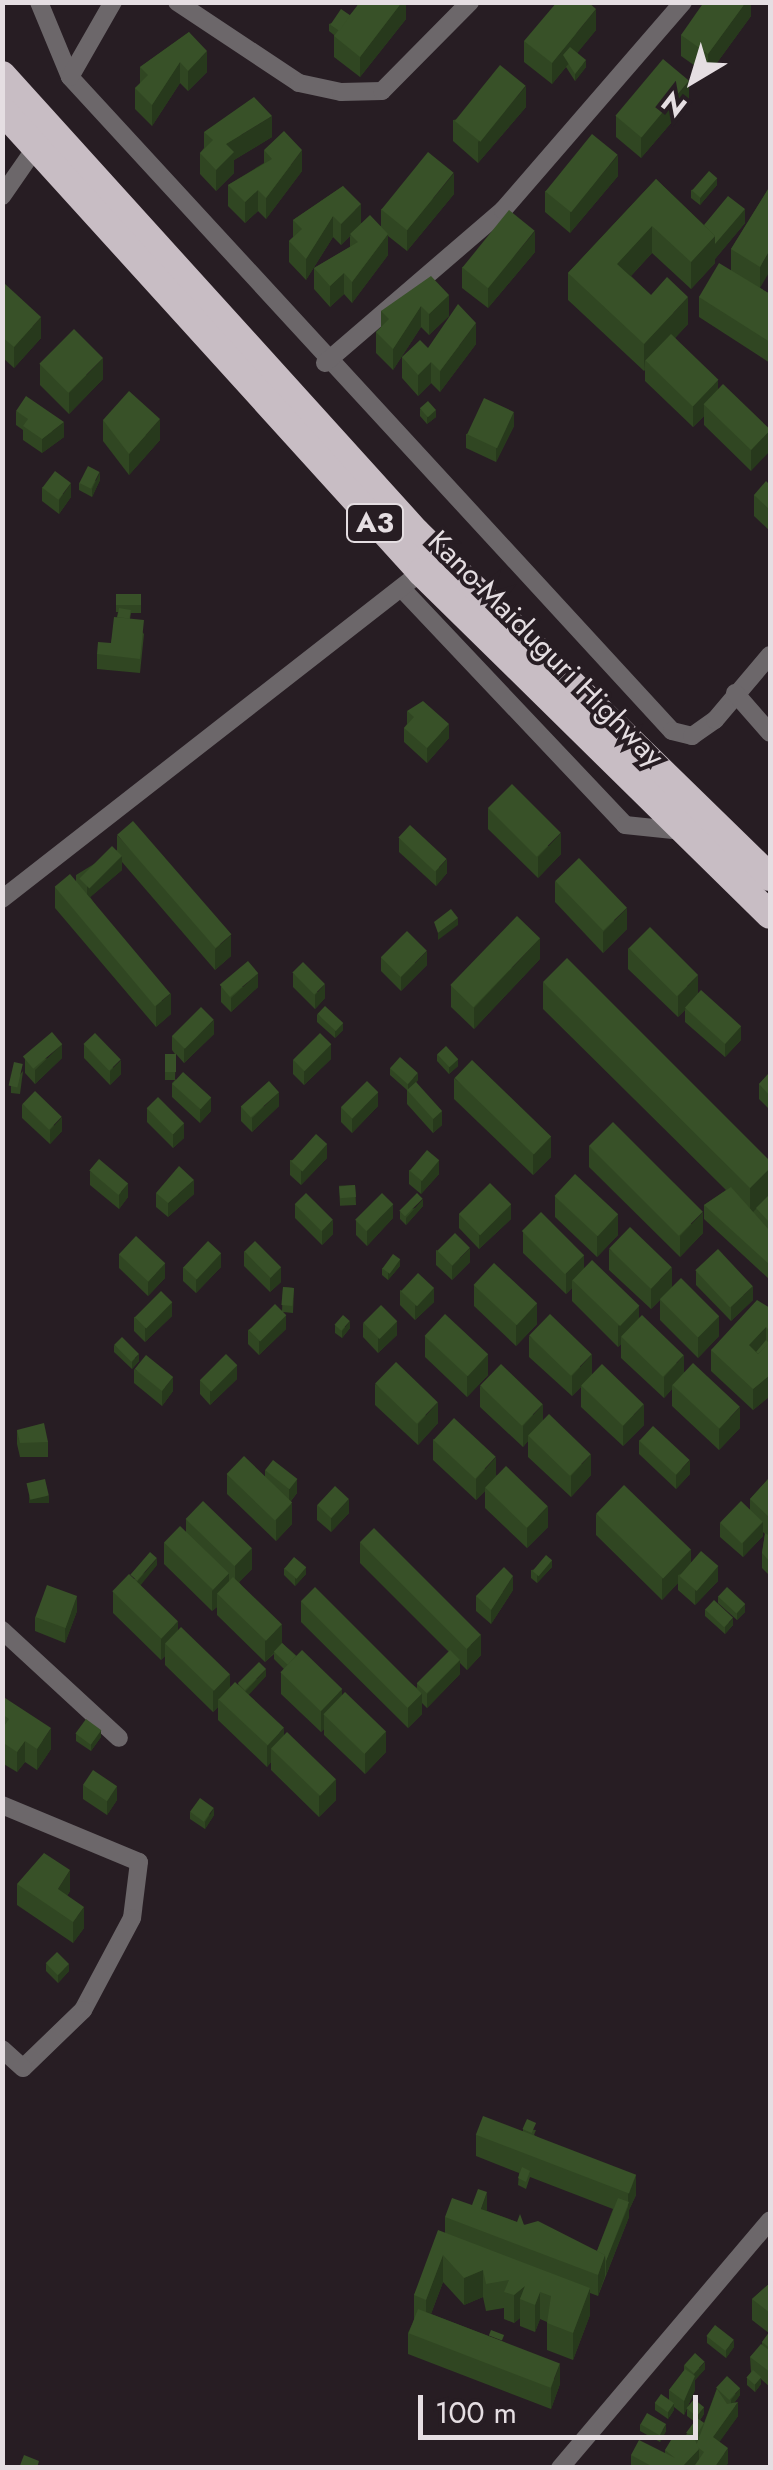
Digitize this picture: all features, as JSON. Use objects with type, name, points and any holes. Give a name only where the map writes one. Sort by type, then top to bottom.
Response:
[{"type":"highway","name":"Kano-Maiduguri Highway","points":[[2,75],[416,532],[766,888]]},
{"type":"highway","name":"Kano-Maiduguri Highway","points":[[2,110],[412,582],[684,830],[766,888]]},
{"type":"street","points":[[39,2],[70,76],[325,363],[672,731],[692,736],[770,655]]},
{"type":"street","points":[[70,76],[113,2]]},
{"type":"street","points":[[177,2],[300,82],[341,92],[382,90],[470,2]]},
{"type":"street","points":[[325,363],[504,210],[683,2]]},
{"type":"street","points":[[2,196],[36,147]]},
{"type":"street","points":[[2,899],[412,582]]},
{"type":"street","points":[[735,693],[770,733]]},
{"type":"street","points":[[2,1630],[118,1738]]},
{"type":"street","points":[[2,1805],[139,1862],[132,1918],[83,2010],[23,2068],[2,2050]]},
{"type":"street","points":[[560,2468],[770,2220]]},
{"type":"building","points":[[360,2],[402,2],[360,57],[334,36]]},
{"type":"building","points":[[557,2],[588,2],[596,9],[552,63],[524,41]]},
{"type":"building","points":[[704,2],[746,2],[708,54],[681,35]]},
{"type":"building","points":[[341,9],[350,15],[339,31],[330,25]]},
{"type":"building","points":[[189,32],[207,51],[188,71],[180,62],[152,105],[135,88],[148,75],[140,67]]},
{"type":"building","points":[[570,47],[586,60],[575,74],[563,55]]},
{"type":"building","points":[[663,59],[689,81],[641,138],[615,116]]},
{"type":"building","points":[[500,65],[526,86],[480,142],[455,121]]},
{"type":"building","points":[[254,97],[272,116],[226,144],[234,152],[216,170],[200,153],[213,140],[204,132]]},
{"type":"building","points":[[284,131],[302,150],[266,198],[258,190],[245,202],[228,185],[272,159],[264,150]]},
{"type":"building","points":[[592,134],[618,155],[571,212],[545,192]]},
{"type":"building","points":[[428,152],[454,173],[407,230],[381,210]]},
{"type":"building","points":[[709,171],[717,178],[700,198],[692,191]]},
{"type":"building","points":[[656,179],[715,236],[691,262],[652,226],[617,264],[651,295],[667,277],[688,297],[644,344],[568,273]]},
{"type":"building","points":[[343,186],[361,204],[341,224],[333,216],[306,259],[289,241],[302,229],[293,220]]},
{"type":"building","points":[[770,186],[770,250],[760,267],[731,249]]},
{"type":"building","points":[[728,196],[745,209],[715,244],[715,236],[704,225]]},
{"type":"building","points":[[509,210],[535,231],[488,288],[462,268]]},
{"type":"building","points":[[370,215],[388,234],[352,282],[344,273],[330,286],[314,268],[358,242],[350,234]]},
{"type":"building","points":[[719,263],[770,294],[770,342],[699,297]]},
{"type":"building","points":[[431,276],[449,295],[429,314],[421,306],[393,349],[376,332],[389,319],[381,311]]},
{"type":"building","points":[[4,283],[41,317],[14,347],[2,337]]},
{"type":"building","points":[[458,304],[476,323],[440,371],[431,362],[418,375],[402,357],[420,340],[428,348]]},
{"type":"building","points":[[74,329],[103,358],[68,393],[39,364]]},
{"type":"building","points":[[671,334],[718,380],[693,406],[645,361]]},
{"type":"building","points":[[723,384],[770,429],[751,450],[704,404]]},
{"type":"building","points":[[129,391],[160,419],[129,454],[103,420]]},
{"type":"building","points":[[26,396],[64,422],[42,439],[23,426],[28,419],[16,411]]},
{"type":"building","points":[[484,398],[514,412],[497,448],[467,434]]},
{"type":"building","points":[[428,401],[436,410],[428,417],[420,408]]},
{"type":"building","points":[[88,466],[100,472],[91,489],[79,483]]},
{"type":"building","points":[[55,471],[71,483],[58,500],[42,488]]},
{"type":"building","points":[[766,481],[770,485],[770,510],[754,495]]},
{"type":"building","points":[[116,594],[141,594],[141,605],[116,605]]},
{"type":"building","points":[[119,608],[131,610],[129,619],[118,617]]},
{"type":"building","points":[[114,617],[144,620],[140,659],[97,654],[98,642],[111,643]]},
{"type":"building","points":[[423,701],[449,724],[427,748],[404,728],[414,717],[407,711]]},
{"type":"building","points":[[512,784],[561,833],[537,857],[488,808]]},
{"type":"building","points":[[133,821],[231,934],[216,948],[117,835]]},
{"type":"building","points":[[410,825],[447,859],[435,872],[398,837]]},
{"type":"building","points":[[112,846],[122,856],[89,888],[79,879]]},
{"type":"building","points":[[579,858],[627,908],[603,931],[555,881]]},
{"type":"building","points":[[70,874],[170,994],[155,1006],[55,887]]},
{"type":"building","points":[[451,909],[458,918],[438,933],[434,922]]},
{"type":"building","points":[[517,916],[540,938],[473,1007],[450,985]]},
{"type":"building","points":[[650,927],[698,975],[677,996],[629,948]]},
{"type":"building","points":[[407,931],[427,951],[401,977],[381,957]]},
{"type":"building","points":[[567,958],[770,1161],[770,1168],[750,1188],[543,982]]},
{"type":"building","points":[[248,961],[258,973],[230,997],[220,985]]},
{"type":"building","points":[[303,962],[325,984],[314,995],[292,973]]},
{"type":"building","points":[[701,990],[741,1026],[725,1044],[685,1008]]},
{"type":"building","points":[[325,1006],[343,1023],[336,1031],[317,1014]]},
{"type":"building","points":[[201,1007],[214,1020],[185,1049],[172,1036]]},
{"type":"building","points":[[52,1032],[62,1044],[33,1069],[23,1056]]},
{"type":"building","points":[[95,1033],[121,1060],[109,1071],[83,1044]]},
{"type":"building","points":[[320,1033],[331,1044],[304,1071],[293,1060]]},
{"type":"building","points":[[446,1046],[458,1059],[449,1067],[437,1054]]},
{"type":"building","points":[[165,1054],[176,1054],[176,1072],[165,1072]]},
{"type":"building","points":[[400,1057],[418,1073],[408,1084],[390,1068]]},
{"type":"building","points":[[472,1060],[551,1136],[534,1154],[455,1078]]},
{"type":"building","points":[[14,1062],[23,1064],[17,1087],[9,1085]]},
{"type":"building","points":[[183,1072],[211,1097],[201,1109],[172,1084]]},
{"type":"building","points":[[770,1072],[770,1096],[759,1084]]},
{"type":"building","points":[[269,1081],[279,1092],[251,1118],[241,1106]]},
{"type":"building","points":[[367,1081],[378,1092],[352,1118],[341,1107]]},
{"type":"building","points":[[416,1082],[442,1111],[433,1119],[407,1090]]},
{"type":"building","points":[[35,1091],[62,1117],[49,1130],[22,1104]]},
{"type":"building","points":[[158,1097],[184,1123],[173,1134],[147,1108]]},
{"type":"building","points":[[613,1122],[703,1212],[679,1236],[589,1146]]},
{"type":"building","points":[[316,1134],[327,1144],[302,1172],[291,1161]]},
{"type":"building","points":[[427,1150],[439,1160],[422,1181],[410,1171]]},
{"type":"building","points":[[99,1159],[128,1183],[118,1195],[89,1170]]},
{"type":"building","points":[[179,1166],[194,1180],[168,1203],[156,1193]]},
{"type":"building","points":[[575,1174],[618,1214],[598,1236],[555,1196]]},
{"type":"building","points":[[490,1183],[511,1204],[480,1235],[459,1214]]},
{"type":"building","points":[[355,1185],[356,1197],[340,1198],[339,1186]]},
{"type":"building","points":[[731,1187],[770,1231],[770,1265],[704,1205]]},
{"type":"building","points":[[306,1193],[333,1220],[322,1231],[295,1204]]},
{"type":"building","points":[[382,1193],[393,1204],[366,1231],[355,1220]]},
{"type":"building","points":[[417,1193],[423,1199],[405,1216],[399,1211]]},
{"type":"building","points":[[770,1194],[770,1223],[756,1208]]},
{"type":"building","points":[[541,1212],[584,1255],[565,1274],[522,1231]]},
{"type":"building","points":[[630,1227],[672,1267],[651,1289],[609,1249]]},
{"type":"building","points":[[455,1233],[470,1248],[452,1266],[437,1251]]},
{"type":"building","points":[[136,1236],[165,1263],[148,1282],[119,1254]]},
{"type":"building","points":[[208,1241],[221,1253],[197,1280],[183,1267]]},
{"type":"building","points":[[255,1241],[281,1267],[271,1278],[244,1252]]},
{"type":"building","points":[[718,1249],[753,1286],[730,1307],[695,1270]]},
{"type":"building","points":[[393,1254],[400,1259],[390,1274],[382,1269]]},
{"type":"building","points":[[592,1260],[639,1306],[620,1326],[573,1280]]},
{"type":"building","points":[[494,1263],[537,1303],[517,1325],[474,1285]]},
{"type":"building","points":[[418,1273],[434,1288],[417,1306],[401,1291]]},
{"type":"building","points":[[681,1278],[719,1316],[698,1337],[660,1299]]},
{"type":"building","points":[[283,1287],[294,1288],[292,1306],[281,1305]]},
{"type":"building","points":[[161,1291],[172,1302],[146,1328],[135,1317]]},
{"type":"building","points":[[757,1300],[770,1308],[770,1331],[766,1327],[749,1345],[758,1354],[770,1341],[770,1375],[753,1389],[711,1350]]},
{"type":"building","points":[[275,1304],[286,1315],[260,1341],[249,1330]]},
{"type":"building","points":[[381,1305],[397,1321],[380,1339],[363,1323]]},
{"type":"building","points":[[445,1314],[488,1354],[468,1376],[425,1336]]},
{"type":"building","points":[[550,1314],[592,1354],[571,1376],[529,1336]]},
{"type":"building","points":[[343,1315],[350,1321],[341,1331],[334,1325]]},
{"type":"building","points":[[642,1315],[684,1355],[663,1377],[621,1337]]},
{"type":"building","points":[[122,1337],[139,1354],[131,1362],[114,1345]]},
{"type":"building","points":[[226,1354],[237,1365],[211,1391],[200,1380]]},
{"type":"building","points":[[146,1355],[173,1377],[162,1391],[135,1369]]},
{"type":"building","points":[[396,1362],[438,1402],[417,1424],[375,1384]]},
{"type":"building","points":[[693,1363],[740,1407],[719,1429],[673,1385]]},
{"type":"building","points":[[501,1364],[543,1404],[522,1426],[480,1386]]},
{"type":"building","points":[[602,1364],[644,1404],[623,1426],[581,1386]]},
{"type":"building","points":[[549,1414],[591,1454],[570,1476],[528,1436]]},
{"type":"building","points":[[454,1418],[496,1457],[475,1479],[434,1440]]},
{"type":"building","points":[[44,1423],[48,1442],[20,1443],[17,1430]]},
{"type":"building","points":[[653,1426],[690,1460],[676,1475],[639,1441]]},
{"type":"building","points":[[244,1456],[292,1503],[275,1521],[227,1474]]},
{"type":"building","points":[[273,1460],[297,1479],[289,1489],[265,1470]]},
{"type":"building","points":[[506,1466],[548,1506],[527,1528],[485,1488]]},
{"type":"building","points":[[770,1477],[770,1518],[750,1499]]},
{"type":"building","points":[[45,1479],[49,1496],[30,1500],[26,1483]]},
{"type":"building","points":[[624,1485],[691,1550],[663,1578],[596,1514]]},
{"type":"building","points":[[335,1486],[349,1499],[331,1518],[317,1505]]},
{"type":"building","points":[[203,1501],[252,1548],[235,1566],[186,1519]]},
{"type":"building","points":[[741,1501],[763,1522],[742,1543],[720,1523]]},
{"type":"building","points":[[180,1526],[229,1573],[213,1590],[164,1543]]},
{"type":"building","points":[[374,1528],[481,1635],[467,1649],[360,1542]]},
{"type":"building","points":[[765,1533],[770,1536],[770,1562],[762,1553]]},
{"type":"building","points":[[701,1551],[718,1566],[697,1591],[679,1576]]},
{"type":"building","points":[[150,1552],[157,1558],[137,1581],[130,1575]]},
{"type":"building","points":[[546,1555],[552,1560],[539,1576],[533,1571]]},
{"type":"building","points":[[294,1557],[306,1567],[297,1579],[284,1568]]},
{"type":"building","points":[[504,1567],[513,1576],[491,1610],[476,1596]]},
{"type":"building","points":[[129,1574],[178,1621],[161,1639],[112,1591]]},
{"type":"building","points":[[233,1577],[282,1624],[266,1641],[217,1594]]},
{"type":"building","points":[[47,1585],[77,1596],[65,1628],[35,1617]]},
{"type":"building","points":[[315,1587],[422,1694],[408,1708],[301,1601]]},
{"type":"building","points":[[727,1587],[745,1604],[736,1614],[718,1597]]},
{"type":"building","points":[[714,1600],[733,1618],[724,1627],[705,1610]]},
{"type":"building","points":[[181,1627],[230,1674],[214,1691],[165,1644]]},
{"type":"building","points":[[282,1643],[296,1656],[288,1665],[274,1652]]},
{"type":"building","points":[[302,1650],[342,1689],[321,1711],[280,1672]]},
{"type":"building","points":[[450,1650],[460,1660],[427,1693],[417,1683]]},
{"type":"building","points":[[259,1662],[266,1669],[245,1690],[238,1683]]},
{"type":"building","points":[[235,1682],[284,1728],[268,1745],[219,1700]]},
{"type":"building","points":[[345,1692],[386,1732],[364,1754],[323,1714]]},
{"type":"building","points":[[2,1696],[51,1728],[37,1749],[25,1741],[17,1752],[2,1742],[2,1729],[9,1719],[2,1714]]},
{"type":"building","points":[[86,1719],[101,1730],[91,1745],[75,1734]]},
{"type":"building","points":[[287,1732],[336,1779],[320,1796],[271,1749]]},
{"type":"building","points":[[93,1770],[117,1786],[107,1801],[83,1785]]},
{"type":"building","points":[[200,1798],[214,1808],[204,1822],[190,1812]]},
{"type":"building","points":[[44,1853],[70,1870],[58,1889],[84,1907],[73,1922],[17,1884]]},
{"type":"building","points":[[57,1952],[69,1964],[58,1975],[46,1963]]},
{"type":"building","points":[[483,2116],[636,2175],[629,2193],[476,2135]]},
{"type":"building","points":[[527,2119],[536,2123],[532,2133],[523,2129]]},
{"type":"building","points":[[522,2167],[530,2171],[526,2182],[518,2178]]},
{"type":"building","points":[[478,2189],[487,2192],[481,2209],[517,2222],[520,2214],[524,2225],[538,2221],[605,2255],[598,2275],[445,2217],[452,2198],[472,2205]]},
{"type":"building","points":[[618,2198],[629,2202],[606,2261],[605,2255],[597,2251]]},
{"type":"building","points":[[438,2230],[590,2288],[573,2333],[547,2323],[551,2296],[540,2292],[535,2305],[520,2299],[525,2286],[514,2295],[504,2292],[509,2280],[486,2284],[483,2270],[464,2278],[443,2255],[426,2300],[414,2295]]},
{"type":"building","points":[[770,2283],[770,2313],[752,2299]]},
{"type":"building","points":[[418,2309],[560,2363],[551,2388],[409,2333]]},
{"type":"building","points":[[715,2325],[734,2340],[725,2351],[706,2336]]},
{"type":"building","points":[[491,2330],[504,2335],[502,2341],[489,2336]]},
{"type":"building","points":[[770,2331],[770,2348],[762,2342]]},
{"type":"building","points":[[761,2344],[770,2351],[770,2372],[750,2357]]},
{"type":"building","points":[[695,2353],[705,2362],[694,2374],[684,2365]]},
{"type":"building","points":[[685,2369],[695,2376],[684,2401],[669,2390]]},
{"type":"building","points":[[753,2370],[761,2377],[755,2385],[746,2378]]},
{"type":"building","points":[[727,2376],[740,2388],[729,2400],[716,2388]]},
{"type":"building","points":[[717,2389],[727,2404],[738,2402],[713,2437],[728,2448],[714,2468],[693,2468],[704,2452],[696,2446]]},
{"type":"building","points":[[661,2394],[674,2403],[668,2412],[655,2403]]},
{"type":"building","points":[[694,2399],[704,2407],[697,2417],[686,2408]]},
{"type":"building","points":[[647,2413],[666,2424],[660,2435],[640,2424]]},
{"type":"building","points":[[697,2418],[704,2423],[694,2439],[686,2433]]},
{"type":"building","points":[[674,2435],[693,2435],[699,2449],[681,2468],[655,2468],[631,2455],[639,2440],[675,2458],[665,2450]]},
{"type":"building","points":[[24,2455],[39,2461],[37,2468],[19,2468]]}]
